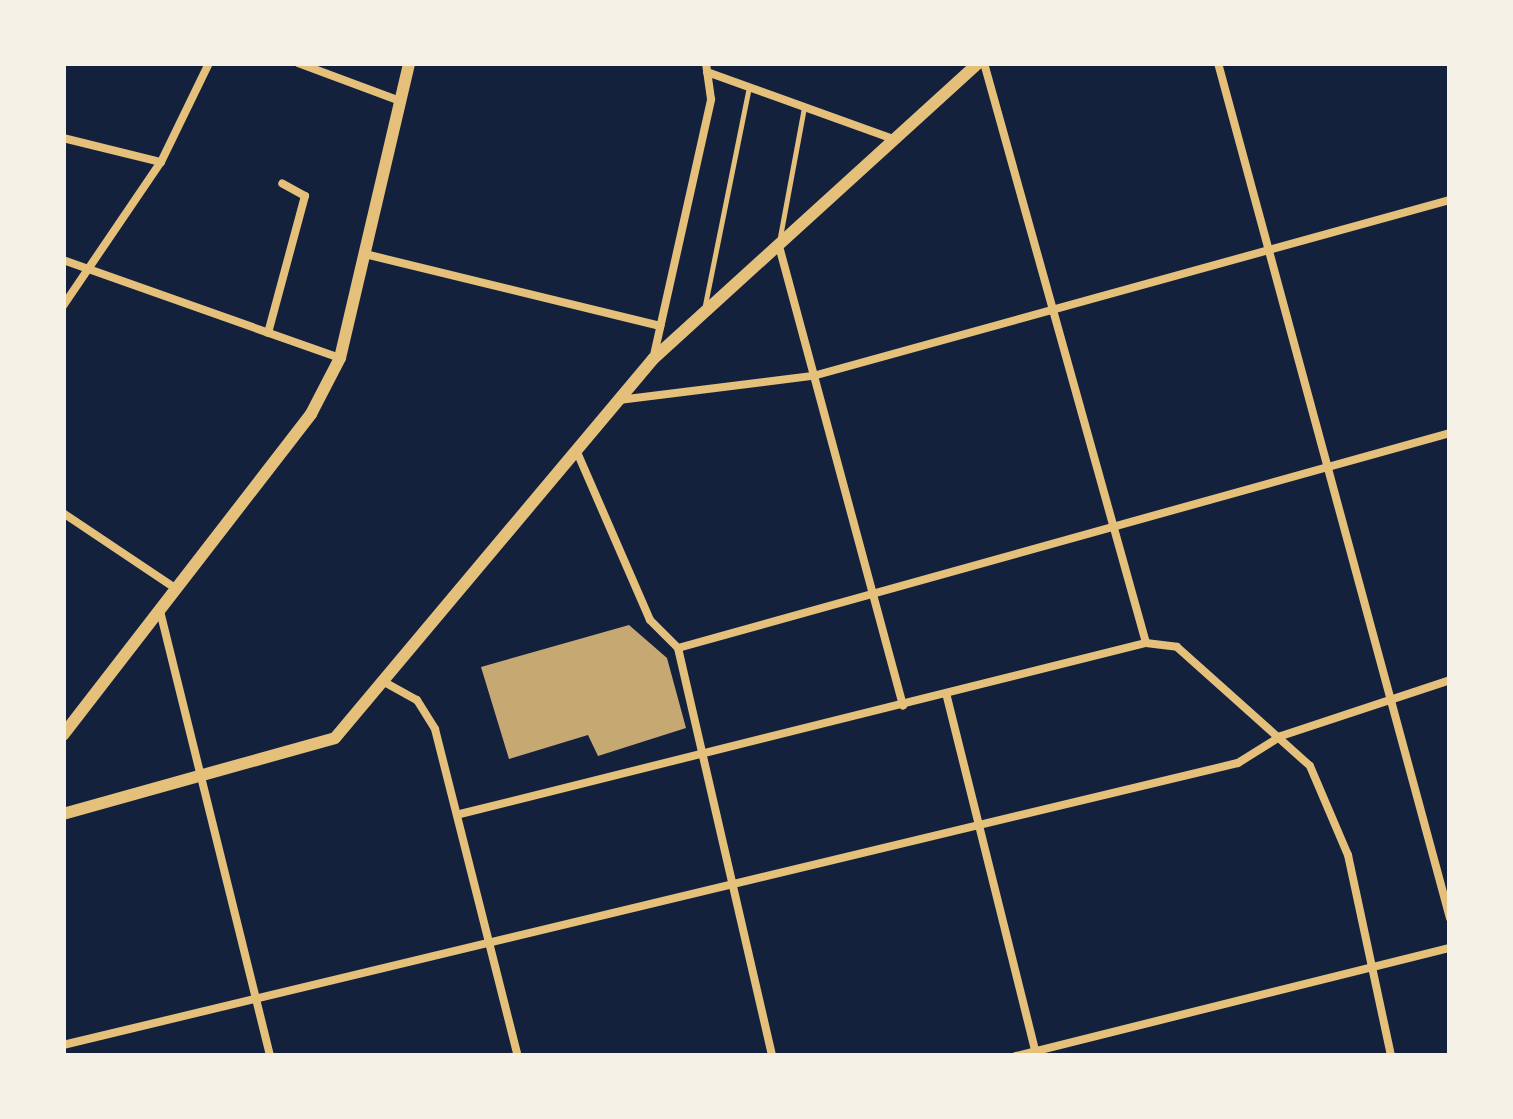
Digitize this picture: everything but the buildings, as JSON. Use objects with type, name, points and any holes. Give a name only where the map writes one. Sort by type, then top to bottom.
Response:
[{"type":"main road","points":[[63,735],[311,414],[340,358],[409,63]]},
{"type":"main road","points":[[63,814],[335,738],[386,683],[653,359],[890,138],[981,63]]},
{"type":"street","points":[[63,306],[161,162],[209,63]]},
{"type":"street","points":[[298,63],[400,101]]},
{"type":"street","points":[[981,63],[1109,531],[1146,643]]},
{"type":"street","points":[[1217,63],[1265,256],[1450,918]]},
{"type":"street","points":[[707,68],[890,138]]},
{"type":"street","points":[[653,359],[711,99],[707,68]]},
{"type":"street","points":[[63,138],[161,162]]},
{"type":"street","points":[[268,333],[305,196],[282,183]]},
{"type":"street","points":[[618,400],[813,376],[1265,256],[1450,200]]},
{"type":"street","points":[[779,246],[903,706]]},
{"type":"street","points":[[364,254],[660,326]]},
{"type":"street","points":[[63,260],[340,358]]},
{"type":"street","points":[[678,648],[1450,434]]},
{"type":"street","points":[[577,452],[650,620],[678,648],[706,751],[772,1056]]},
{"type":"street","points":[[63,513],[177,589]]},
{"type":"street","points":[[160,610],[270,1056]]},
{"type":"street","points":[[460,814],[706,751],[947,697],[1146,643],[1178,647],[1310,766],[1348,855],[1391,1056]]},
{"type":"street","points":[[63,1045],[1238,763],[1281,736],[1450,680]]},
{"type":"street","points":[[386,683],[428,711],[460,814],[518,1056]]},
{"type":"street","points":[[947,697],[1036,1054]]},
{"type":"street","points":[[1016,1056],[1450,947]]},
{"type":"lane","points":[[952,63],[962,77]]},
{"type":"lane","points":[[703,314],[749,87]]},
{"type":"lane","points":[[779,246],[804,107]]}]
